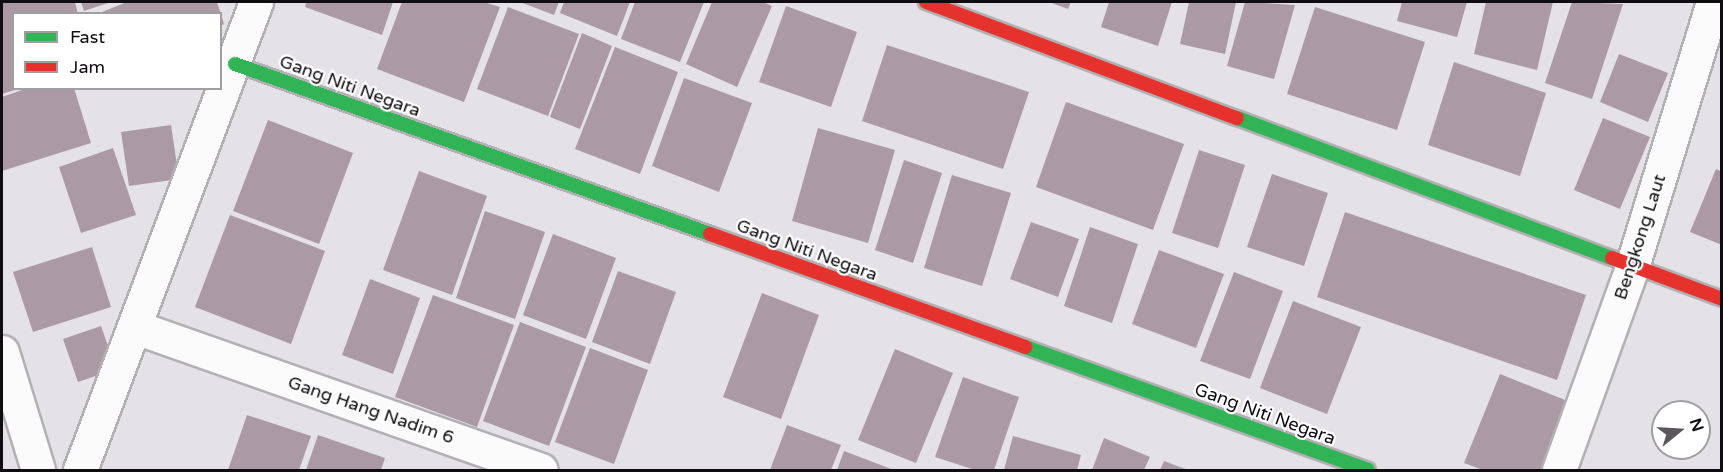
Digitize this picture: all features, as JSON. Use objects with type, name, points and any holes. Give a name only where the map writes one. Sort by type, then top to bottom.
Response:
[{"type":"street","points":[[80,471],[235,64],[256,2]]},
{"type":"street","points":[[926,2],[1722,299]]},
{"type":"street","name":"Bengkong Laut","points":[[1559,471],[1632,267],[1713,2]]},
{"type":"street","name":"Gang Niti Negara","points":[[235,64],[1368,471]]},
{"type":"street","name":"Gang Hang Nadim 6","points":[[135,327],[541,471]]},
{"type":"street","points":[[2,352],[38,471]]},
{"type":"building","points":[[2,2],[75,2],[78,12],[12,12],[12,90],[15,90],[2,94]]},
{"type":"building","points":[[81,2],[111,2],[84,11]]},
{"type":"building","points":[[127,2],[217,2],[220,12],[102,12]]},
{"type":"building","points":[[306,2],[393,2],[382,35],[305,7]]},
{"type":"building","points":[[402,2],[484,2],[500,7],[464,102],[377,69]]},
{"type":"building","points":[[520,2],[559,2],[554,15]]},
{"type":"building","points":[[564,2],[630,2],[617,36],[560,13]]},
{"type":"building","points":[[635,2],[704,2],[680,62],[621,39]]},
{"type":"building","points":[[712,2],[763,2],[772,6],[737,87],[686,64]]},
{"type":"building","points":[[1049,2],[1071,2],[1068,9]]},
{"type":"building","points":[[1109,2],[1172,2],[1158,46],[1101,27]]},
{"type":"building","points":[[1189,2],[1236,2],[1225,54],[1180,44]]},
{"type":"building","points":[[1245,2],[1295,5],[1274,79],[1227,66]]},
{"type":"building","points":[[1402,2],[1467,2],[1457,37],[1397,21]]},
{"type":"building","points":[[1486,2],[1553,2],[1537,70],[1474,54]]},
{"type":"building","points":[[1572,2],[1623,4],[1592,99],[1545,83]]},
{"type":"building","points":[[786,6],[857,32],[831,107],[759,82]]},
{"type":"building","points":[[508,7],[579,34],[548,116],[477,89]]},
{"type":"building","points":[[1315,7],[1425,42],[1397,130],[1287,94]]},
{"type":"building","points":[[582,33],[612,46],[580,129],[550,117]]},
{"type":"building","points":[[887,45],[1029,92],[1003,169],[862,121]]},
{"type":"building","points":[[615,47],[678,72],[640,174],[575,149]]},
{"type":"building","points":[[1619,54],[1668,73],[1648,122],[1600,102]]},
{"type":"building","points":[[1454,62],[1546,93],[1520,176],[1428,145]]},
{"type":"building","points":[[684,78],[752,103],[719,192],[652,166]]},
{"type":"building","points":[[22,90],[75,90],[91,143],[2,171],[2,97]]},
{"type":"building","points":[[1066,102],[1184,144],[1153,230],[1036,187]]},
{"type":"building","points":[[1603,118],[1650,137],[1620,209],[1574,190]]},
{"type":"building","points":[[268,120],[353,153],[319,244],[233,211]]},
{"type":"building","points":[[171,125],[179,179],[129,186],[121,132]]},
{"type":"building","points":[[818,128],[895,150],[868,243],[792,221]]},
{"type":"building","points":[[113,148],[136,215],[81,233],[59,167]]},
{"type":"building","points":[[1199,150],[1245,165],[1218,248],[1172,233]]},
{"type":"building","points":[[904,160],[942,173],[913,263],[875,250]]},
{"type":"building","points":[[1716,169],[1722,172],[1722,245],[1690,232]]},
{"type":"building","points":[[419,171],[487,196],[452,295],[383,270]]},
{"type":"building","points":[[1272,174],[1328,193],[1304,266],[1247,247]]},
{"type":"building","points":[[952,175],[1011,193],[982,286],[924,268]]},
{"type":"building","points":[[485,211],[545,232],[515,319],[456,298]]},
{"type":"building","points":[[1345,212],[1586,295],[1557,380],[1317,297]]},
{"type":"building","points":[[230,215],[325,251],[291,344],[195,307]]},
{"type":"building","points":[[1031,222],[1079,239],[1058,297],[1010,279]]},
{"type":"building","points":[[1090,227],[1138,244],[1112,323],[1064,306]]},
{"type":"building","points":[[553,234],[616,258],[586,339],[523,315]]},
{"type":"building","points":[[92,247],[111,307],[33,332],[13,272]]},
{"type":"building","points":[[1159,250],[1224,274],[1196,348],[1132,324]]},
{"type":"building","points":[[618,271],[676,292],[650,364],[592,342]]},
{"type":"building","points":[[1234,272],[1283,291],[1250,379],[1200,361]]},
{"type":"building","points":[[370,279],[420,298],[393,374],[342,355]]},
{"type":"building","points":[[762,293],[819,315],[781,419],[723,397]]},
{"type":"building","points":[[433,295],[514,325],[477,427],[395,397]]},
{"type":"building","points":[[1293,301],[1361,327],[1327,414],[1260,388]]},
{"type":"building","points":[[520,322],[586,347],[549,446],[483,421]]},
{"type":"building","points":[[101,326],[116,369],[78,382],[63,339]]},
{"type":"building","points":[[590,348],[648,370],[614,464],[555,442]]},
{"type":"building","points":[[895,349],[953,373],[916,463],[858,440]]},
{"type":"building","points":[[1500,374],[1570,402],[1544,470],[1483,470],[1464,463]]},
{"type":"building","points":[[963,377],[1019,397],[994,470],[975,470],[935,457]]},
{"type":"building","points":[[247,415],[311,436],[299,470],[228,470]]},
{"type":"building","points":[[787,425],[841,445],[831,470],[770,470]]},
{"type":"building","points":[[318,435],[385,458],[381,470],[306,470]]},
{"type":"building","points":[[1013,436],[1081,455],[1077,470],[1004,470]]},
{"type":"building","points":[[1104,438],[1150,457],[1144,470],[1092,470]]},
{"type":"building","points":[[844,451],[894,470],[837,470]]},
{"type":"building","points":[[1164,461],[1188,470],[1160,470]]},
{"type":"traffic: fast","points":[[235,64],[710,234]]},
{"type":"traffic: fast","points":[[1237,118],[1612,258]]},
{"type":"traffic: fast","points":[[1025,347],[1368,470]]},
{"type":"traffic: jam","points":[[926,2],[1237,118]]},
{"type":"traffic: jam","points":[[710,234],[1025,347]]},
{"type":"traffic: jam","points":[[1612,258],[1722,299]]}]
